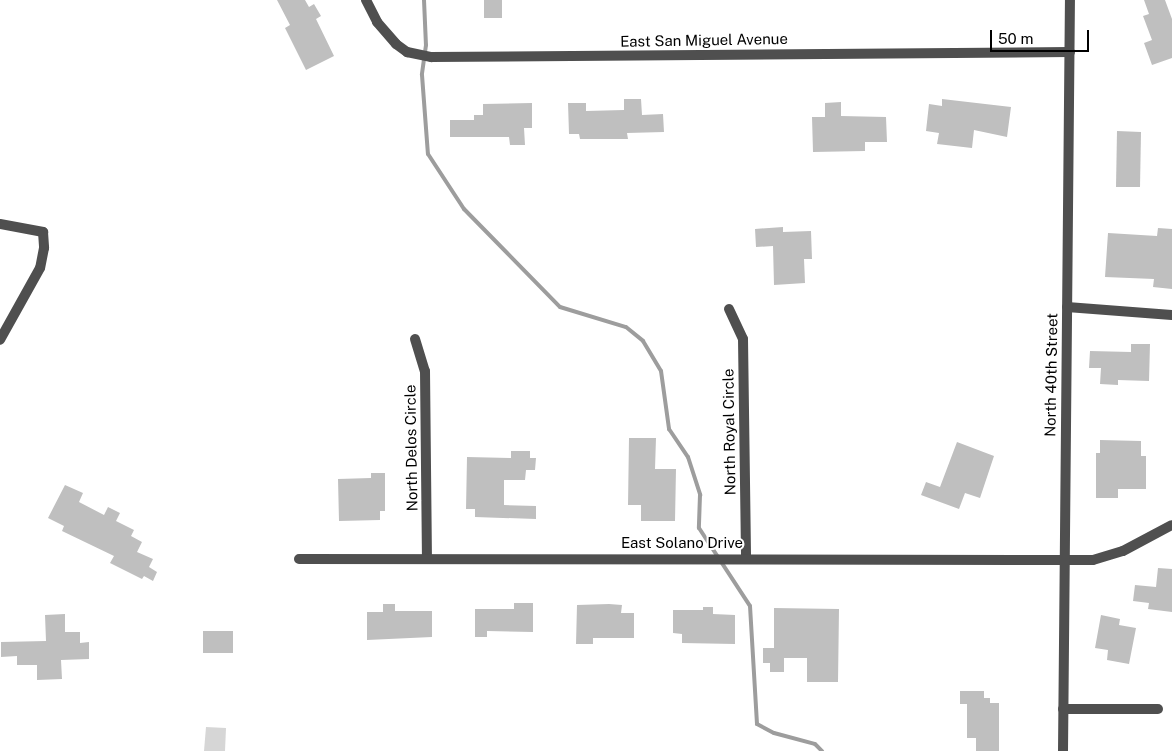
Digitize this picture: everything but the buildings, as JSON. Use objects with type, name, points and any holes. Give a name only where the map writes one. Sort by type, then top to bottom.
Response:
[{"type":"street","name":"East San Miguel Avenue","points":[[366,0],[386,35],[396,44],[407,52],[431,58],[1070,52]]},
{"type":"street","name":"North 40th Street","points":[[1063,751],[1070,0]]},
{"type":"street","points":[[0,224],[43,232],[44,248],[40,268],[0,340]]},
{"type":"street","points":[[1067,307],[1172,315]]},
{"type":"street","name":"North Royal Circle","points":[[729,309],[743,339],[746,558]]},
{"type":"street","name":"North Delos Circle","points":[[415,339],[425,371],[427,558]]},
{"type":"street","points":[[1065,558],[1093,560],[1124,551],[1172,526]]},
{"type":"street","name":"East Solano Drive","points":[[299,559],[1065,558]]},
{"type":"street","points":[[1064,709],[1158,710]]},
{"type":"shaded area","points":[[206,727],[226,728],[225,751],[204,751]]},
{"type":"waterway","points":[[424,0],[426,45],[422,75],[428,154],[464,209],[560,307],[626,327],[643,341],[661,371],[669,429],[688,457],[700,495],[699,528],[750,606],[757,724],[774,733],[815,744],[822,751]]}]
